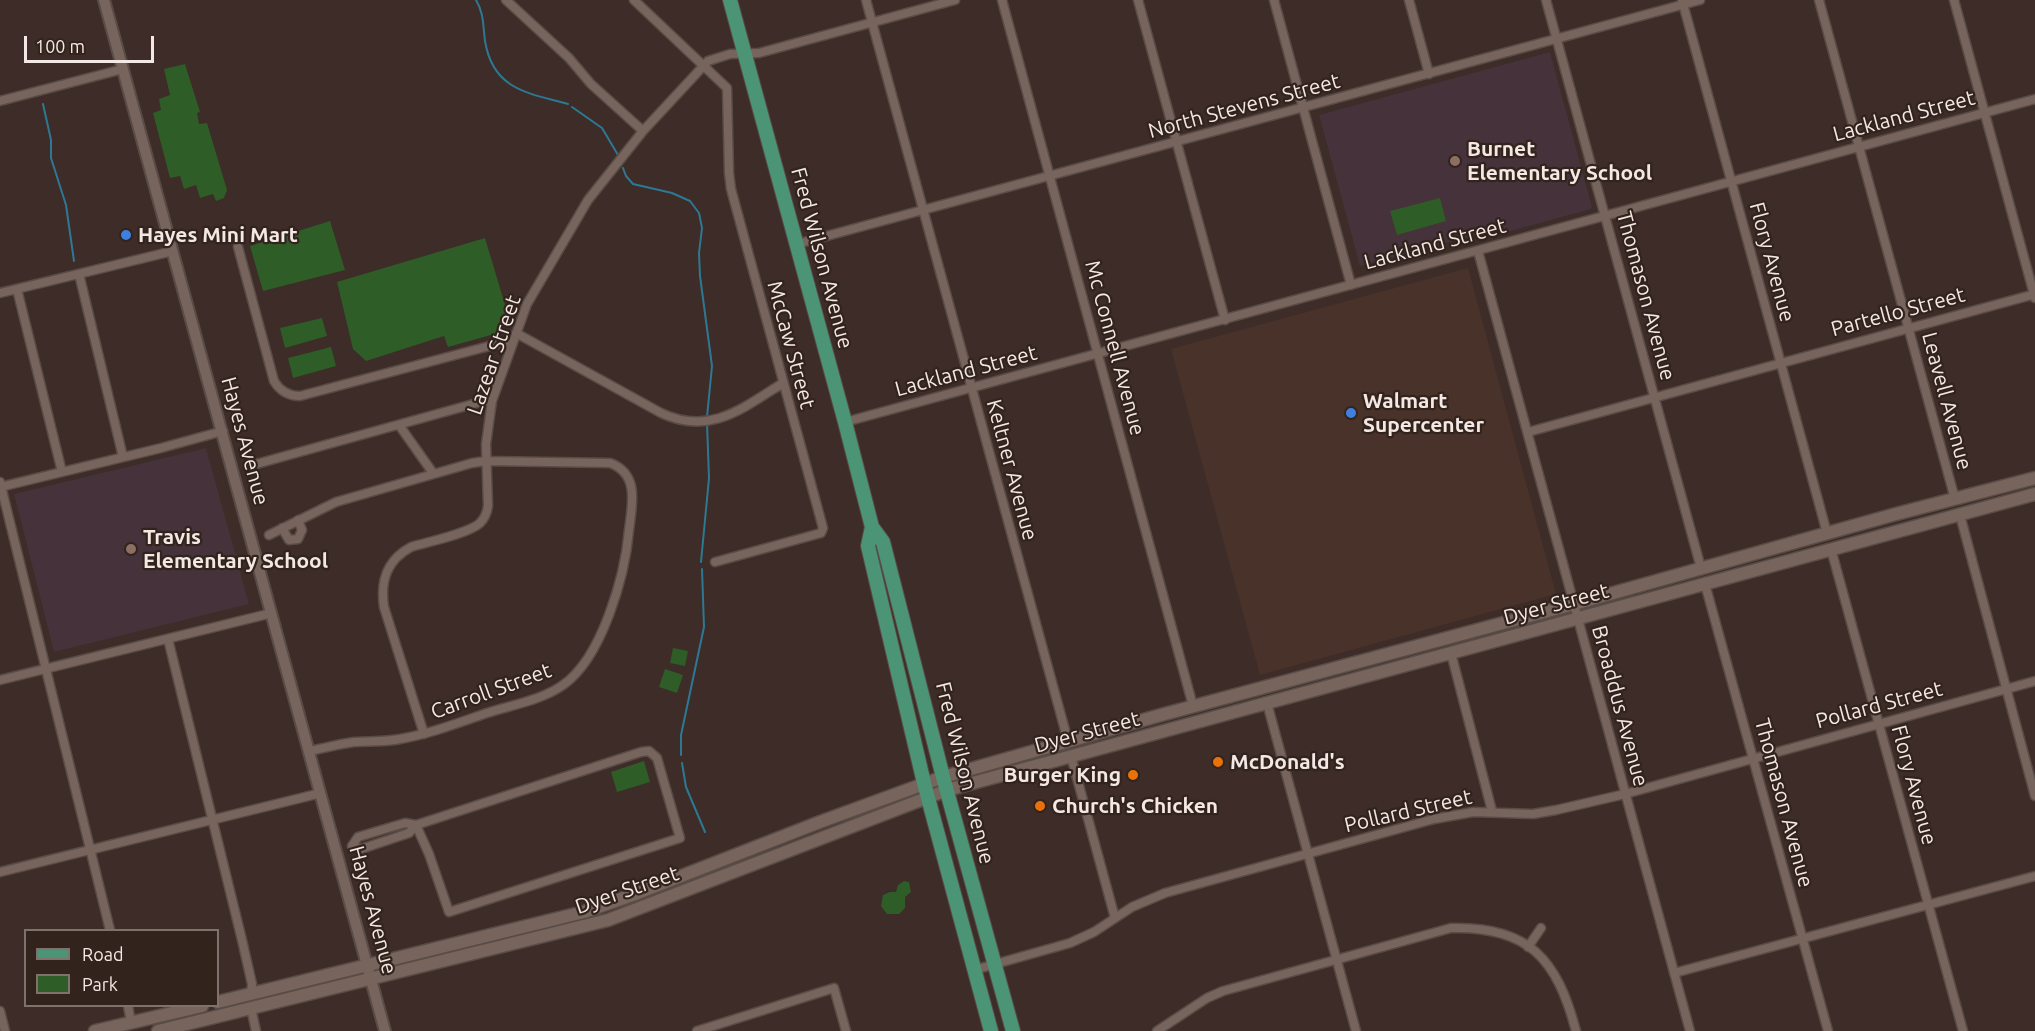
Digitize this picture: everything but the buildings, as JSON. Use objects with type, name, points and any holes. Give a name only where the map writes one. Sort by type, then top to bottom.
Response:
[{"type":"main road","name":"Fred Wilson Avenue","points":[[730,0],[872,527],[883,542],[945,783],[1013,1031]]},
{"type":"main road","name":"Dyer Street","points":[[219,1002],[602,906],[926,789],[1068,741],[2035,478]]},
{"type":"main road","name":"Dyer Street","points":[[945,783],[1071,756],[2035,494]]},
{"type":"main road","points":[[1831,549],[1834,541],[1839,537],[1891,521],[1896,514]]},
{"type":"main road","name":"Fred Wilson Avenue","points":[[872,527],[868,546],[926,789],[991,1031]]},
{"type":"main road","points":[[1779,563],[1786,555],[1825,540],[1827,533]]},
{"type":"main road","points":[[1400,667],[1410,657],[1444,646],[1447,637]]},
{"type":"main road","points":[[1267,703],[1268,696],[1273,692],[1299,683],[1304,676]]},
{"type":"main road","points":[[1159,732],[1172,722],[1192,716],[1195,712],[1193,706]]},
{"type":"main road","points":[[1071,756],[1070,750],[1087,743],[1101,733]]},
{"type":"main road","name":"Dyer Street","points":[[158,1031],[608,920],[926,789]]},
{"type":"main road","points":[[95,1031],[131,1026],[198,1007]]},
{"type":"street","name":"Hayes Avenue","points":[[104,0],[385,1031]]},
{"type":"street","points":[[506,0],[569,58],[591,84],[643,131]]},
{"type":"street","name":"McCaw Street","points":[[634,0],[727,88],[729,180],[823,530],[821,533],[715,562]]},
{"type":"street","name":"Keltner Avenue","points":[[866,0],[1068,741]]},
{"type":"street","points":[[704,65],[708,61],[730,54],[759,53],[955,0]]},
{"type":"street","name":"Mc Connell Avenue","points":[[1002,0],[1193,706]]},
{"type":"street","points":[[1138,0],[1225,320]]},
{"type":"street","points":[[1274,0],[1351,285]]},
{"type":"street","points":[[1409,0],[1429,74]]},
{"type":"street","name":"Thomason Avenue","points":[[1546,0],[1701,568]]},
{"type":"street","name":"North Stevens Street","points":[[797,244],[924,212],[1557,39],[1683,2],[1700,0]]},
{"type":"street","name":"Leavell Avenue","points":[[1819,0],[1954,499]]},
{"type":"street","points":[[1954,0],[2035,295]]},
{"type":"street","name":"Flory Avenue","points":[[1683,2],[1827,533]]},
{"type":"street","name":"Lazear Street","points":[[424,734],[384,607],[382,585],[385,575],[393,560],[403,551],[471,529],[483,520],[488,506],[487,429],[492,401],[527,304],[588,200],[643,131],[704,65]]},
{"type":"street","points":[[0,101],[123,69]]},
{"type":"street","name":"Lackland Street","points":[[845,422],[2035,99]]},
{"type":"street","points":[[238,247],[274,381],[288,394],[300,396],[497,344],[512,345]]},
{"type":"street","points":[[0,293],[173,251]]},
{"type":"street","name":"Broaddus Avenue","points":[[1478,251],[1690,1031]]},
{"type":"street","points":[[79,274],[123,457]]},
{"type":"street","points":[[17,289],[62,472]]},
{"type":"street","name":"Partello Street","points":[[1528,432],[2035,295]]},
{"type":"street","points":[[516,333],[661,413],[678,420],[723,418],[783,383]]},
{"type":"street","points":[[249,466],[484,401],[492,401]]},
{"type":"street","points":[[399,425],[433,473]]},
{"type":"street","points":[[110,929],[0,486],[223,431]]},
{"type":"street","points":[[269,535],[336,502],[433,473],[486,461]]},
{"type":"street","name":"Carroll Street","points":[[310,751],[354,742],[390,741],[424,734],[541,696],[563,685],[576,675],[596,646],[626,562],[632,490],[628,476],[618,466],[602,462],[486,461]]},
{"type":"street","points":[[1960,514],[2035,796]]},
{"type":"street","points":[[282,528],[290,540],[298,539],[302,530],[298,520]]},
{"type":"street","name":"Flory Avenue","points":[[1831,549],[1962,1031]]},
{"type":"street","name":"Thomason Avenue","points":[[1706,584],[1828,1031]]},
{"type":"street","points":[[0,680],[272,614]]},
{"type":"street","points":[[168,639],[252,984],[252,994]]},
{"type":"street","points":[[1451,653],[1492,811]]},
{"type":"street","name":"Pollard Street","points":[[974,970],[1070,943],[1094,932],[1147,900],[1165,893],[1307,854],[1455,814],[1492,811],[1533,814],[1625,794],[2035,681]]},
{"type":"street","points":[[1267,703],[1356,1031]]},
{"type":"street","points":[[337,852],[352,846],[361,849],[398,837],[409,833],[416,825],[641,752],[649,752],[657,758],[680,838],[449,912],[429,854],[416,825]]},
{"type":"street","points":[[1071,756],[1115,918]]},
{"type":"street","points":[[0,872],[321,793]]},
{"type":"street","points":[[1674,973],[2035,876]]},
{"type":"street","points":[[1158,1031],[1208,998],[1223,991],[1451,928],[1496,932],[1510,936],[1528,946],[1547,962],[1560,983],[1568,1001],[1576,1031]]},
{"type":"street","points":[[1528,946],[1541,928]]},
{"type":"street","points":[[697,1031],[721,1027],[834,988],[846,1031]]},
{"type":"street","points":[[128,1007],[131,1026]]},
{"type":"street","points":[[251,1008],[256,1031]]},
{"type":"street","points":[[0,1011],[5,1031]]},
{"type":"shaded area","name":"Burnet Elementary School","points":[[1550,52],[1591,209],[1482,239],[1476,235],[1360,266],[1319,115]]},
{"type":"shaded area","points":[[1468,268],[1556,594],[1260,675],[1171,349]]},
{"type":"shaded area","name":"Travis Elementary School","points":[[206,448],[249,604],[54,652],[14,494]]},
{"type":"green space","points":[[185,64],[200,112],[197,113],[199,124],[207,123],[227,190],[224,198],[216,201],[213,194],[200,198],[196,185],[184,189],[180,176],[170,178],[153,113],[161,110],[159,99],[170,95],[164,69]]},
{"type":"green space","points":[[1440,198],[1446,221],[1397,235],[1390,211]]},
{"type":"green space","points":[[330,221],[345,270],[263,291],[250,246]]},
{"type":"green space","points":[[485,238],[509,318],[498,333],[448,347],[444,336],[366,361],[353,349],[337,282]]},
{"type":"green space","points":[[322,318],[327,336],[285,348],[280,328]]},
{"type":"green space","points":[[331,347],[336,366],[293,378],[288,358]]},
{"type":"green space","points":[[673,648],[688,651],[685,666],[670,663]]},
{"type":"green space","points":[[665,669],[683,675],[677,693],[659,687]]},
{"type":"green space","points":[[644,761],[650,782],[617,792],[611,772]]},
{"type":"green space","points":[[904,881],[909,882],[911,892],[905,897],[905,908],[899,914],[887,914],[881,906],[883,895],[896,892],[898,885]]},
{"type":"waterway","points":[[476,0],[482,15],[489,57],[504,80],[526,92],[568,104]]},
{"type":"waterway","points":[[43,104],[51,140],[51,158],[66,205],[74,261]]},
{"type":"waterway","points":[[572,107],[602,128],[618,155]]},
{"type":"waterway","points":[[623,168],[633,184],[672,193],[690,201],[699,213],[702,228],[699,253],[700,276],[712,366],[707,417]]},
{"type":"waterway","points":[[701,562],[709,478],[707,423]]},
{"type":"waterway","points":[[681,755],[681,735],[704,627],[702,569]]},
{"type":"waterway","points":[[682,763],[686,787],[705,832]]},
{"type":"place","name":"Burnet Elementary School","points":[[1455,161]]},
{"type":"place","name":"Hayes Mini Mart","points":[[126,235]]},
{"type":"place","name":"Walmart Supercenter","points":[[1351,413]]},
{"type":"place","name":"Travis Elementary School","points":[[131,549]]},
{"type":"place","name":"McDonald's","points":[[1218,762]]},
{"type":"place","name":"Burger King","points":[[1133,775]]},
{"type":"place","name":"Church's Chicken","points":[[1040,806]]}]
